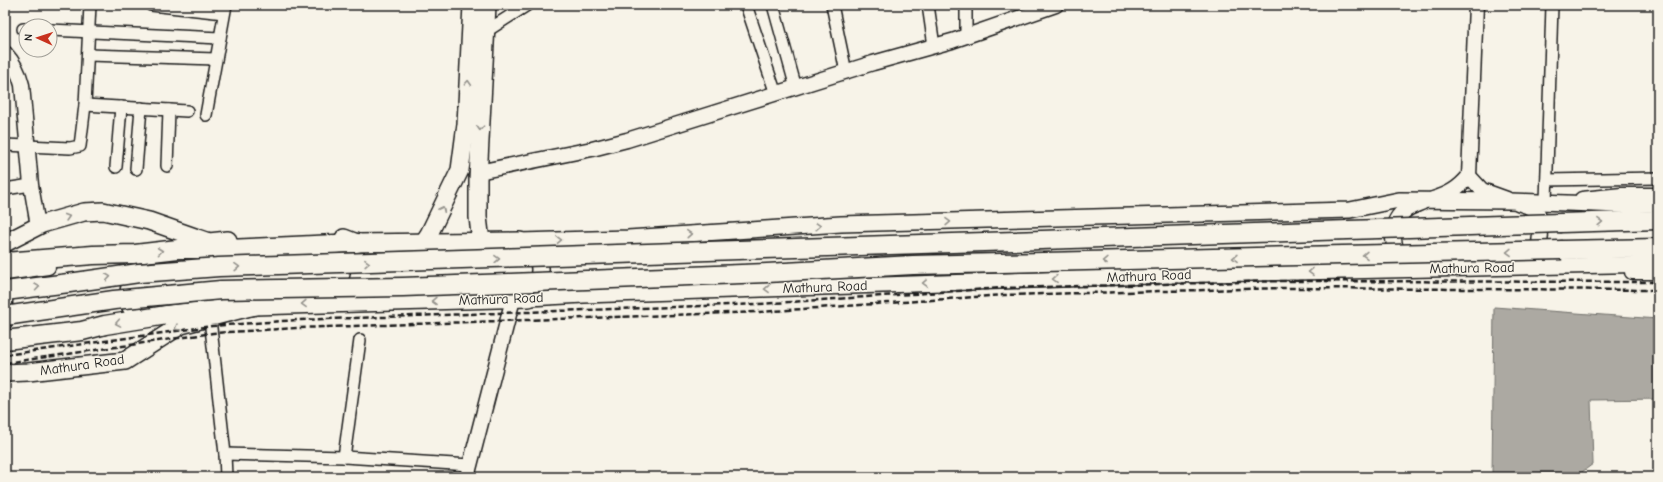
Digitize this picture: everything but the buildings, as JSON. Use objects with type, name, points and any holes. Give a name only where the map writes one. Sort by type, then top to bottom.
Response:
[{"type":"highway","points":[[5,303],[139,273],[219,267],[850,247],[1327,229],[1658,220]]},
{"type":"highway","points":[[5,262],[93,255],[135,254],[178,248],[228,249],[351,244]]},
{"type":"highway","name":"Mathura Road","points":[[5,303],[114,300],[221,290],[402,287],[759,273],[913,265],[1658,248]]},
{"type":"highway","points":[[5,340],[82,331],[105,325],[173,314],[254,306]]},
{"type":"main road","points":[[423,243],[429,234],[460,170],[466,124],[472,5]]},
{"type":"main road","points":[[481,242],[478,217],[478,172],[487,5]]},
{"type":"main road","points":[[5,243],[38,226],[84,212],[103,211],[149,221],[209,242],[341,237],[351,244],[628,238],[841,224],[1350,210],[1399,200],[1658,204]]},
{"type":"main road","points":[[1420,270],[1403,260],[1396,248],[1393,235],[1397,218],[1403,212],[1409,207],[1429,200]]},
{"type":"main road","points":[[1510,201],[1531,207],[1536,211],[1539,218],[1540,229],[1538,250],[1534,259],[1513,268]]},
{"type":"main road","points":[[520,241],[533,250],[539,262],[540,275],[536,288],[521,299]]},
{"type":"main road","points":[[351,244],[341,274],[343,284],[351,303]]},
{"type":"main road","name":"Mathura Road","points":[[5,373],[28,372],[125,361],[181,325],[210,319],[254,306],[521,299],[1209,274],[1658,264]]},
{"type":"main road","points":[[141,319],[132,310],[127,295],[131,283],[142,278],[206,282],[287,279],[341,274]]},
{"type":"street","points":[[5,145],[70,148],[80,146],[85,105],[90,5]]},
{"type":"street","points":[[151,5],[225,9],[206,115]]},
{"type":"street","points":[[485,32],[527,5]]},
{"type":"street","points":[[746,5],[776,94]]},
{"type":"street","points":[[773,5],[796,88]]},
{"type":"street","points":[[832,5],[846,72]]},
{"type":"street","points":[[928,5],[934,46]]},
{"type":"street","points":[[966,5],[966,36]]},
{"type":"street","points":[[478,172],[592,149],[627,140],[966,36],[1056,5]]},
{"type":"street","points":[[1429,200],[1452,193],[1470,176],[1476,5]]},
{"type":"street","points":[[1546,202],[1552,5]]},
{"type":"street","points":[[58,30],[220,38]]},
{"type":"street","points":[[5,53],[13,61],[22,85],[31,185],[38,226]]},
{"type":"street","points":[[88,55],[216,59]]},
{"type":"street","points":[[85,105],[187,111]]},
{"type":"street","points":[[116,167],[121,107]]},
{"type":"street","points":[[136,169],[141,108]]},
{"type":"street","points":[[167,166],[169,110]]},
{"type":"street","points":[[1470,176],[1482,190],[1510,201]]},
{"type":"street","points":[[1547,180],[1658,178]]},
{"type":"street","points":[[5,189],[31,185]]},
{"type":"street","points":[[1577,203],[1583,198],[1658,195]]},
{"type":"street","points":[[5,273],[33,268],[101,261],[135,254]]},
{"type":"street","points":[[1548,267],[1555,271],[1579,273],[1658,272]]},
{"type":"street","points":[[225,454],[344,457],[468,471],[521,299]]},
{"type":"street","points":[[5,303],[5,322]]},
{"type":"street","points":[[210,319],[225,454],[226,477]]},
{"type":"street","points":[[344,457],[360,340]]},
{"type":"shaded area","points":[[1494,307],[1658,319],[1658,399],[1591,400],[1593,464],[1575,477],[1521,477],[1492,475]]},
{"type":"railway","points":[[5,355],[212,326],[297,320],[759,304],[1003,288],[1284,281],[1658,282]]},
{"type":"railway","points":[[5,363],[213,333],[297,328],[759,312],[1004,295],[1284,288],[1658,290]]}]
